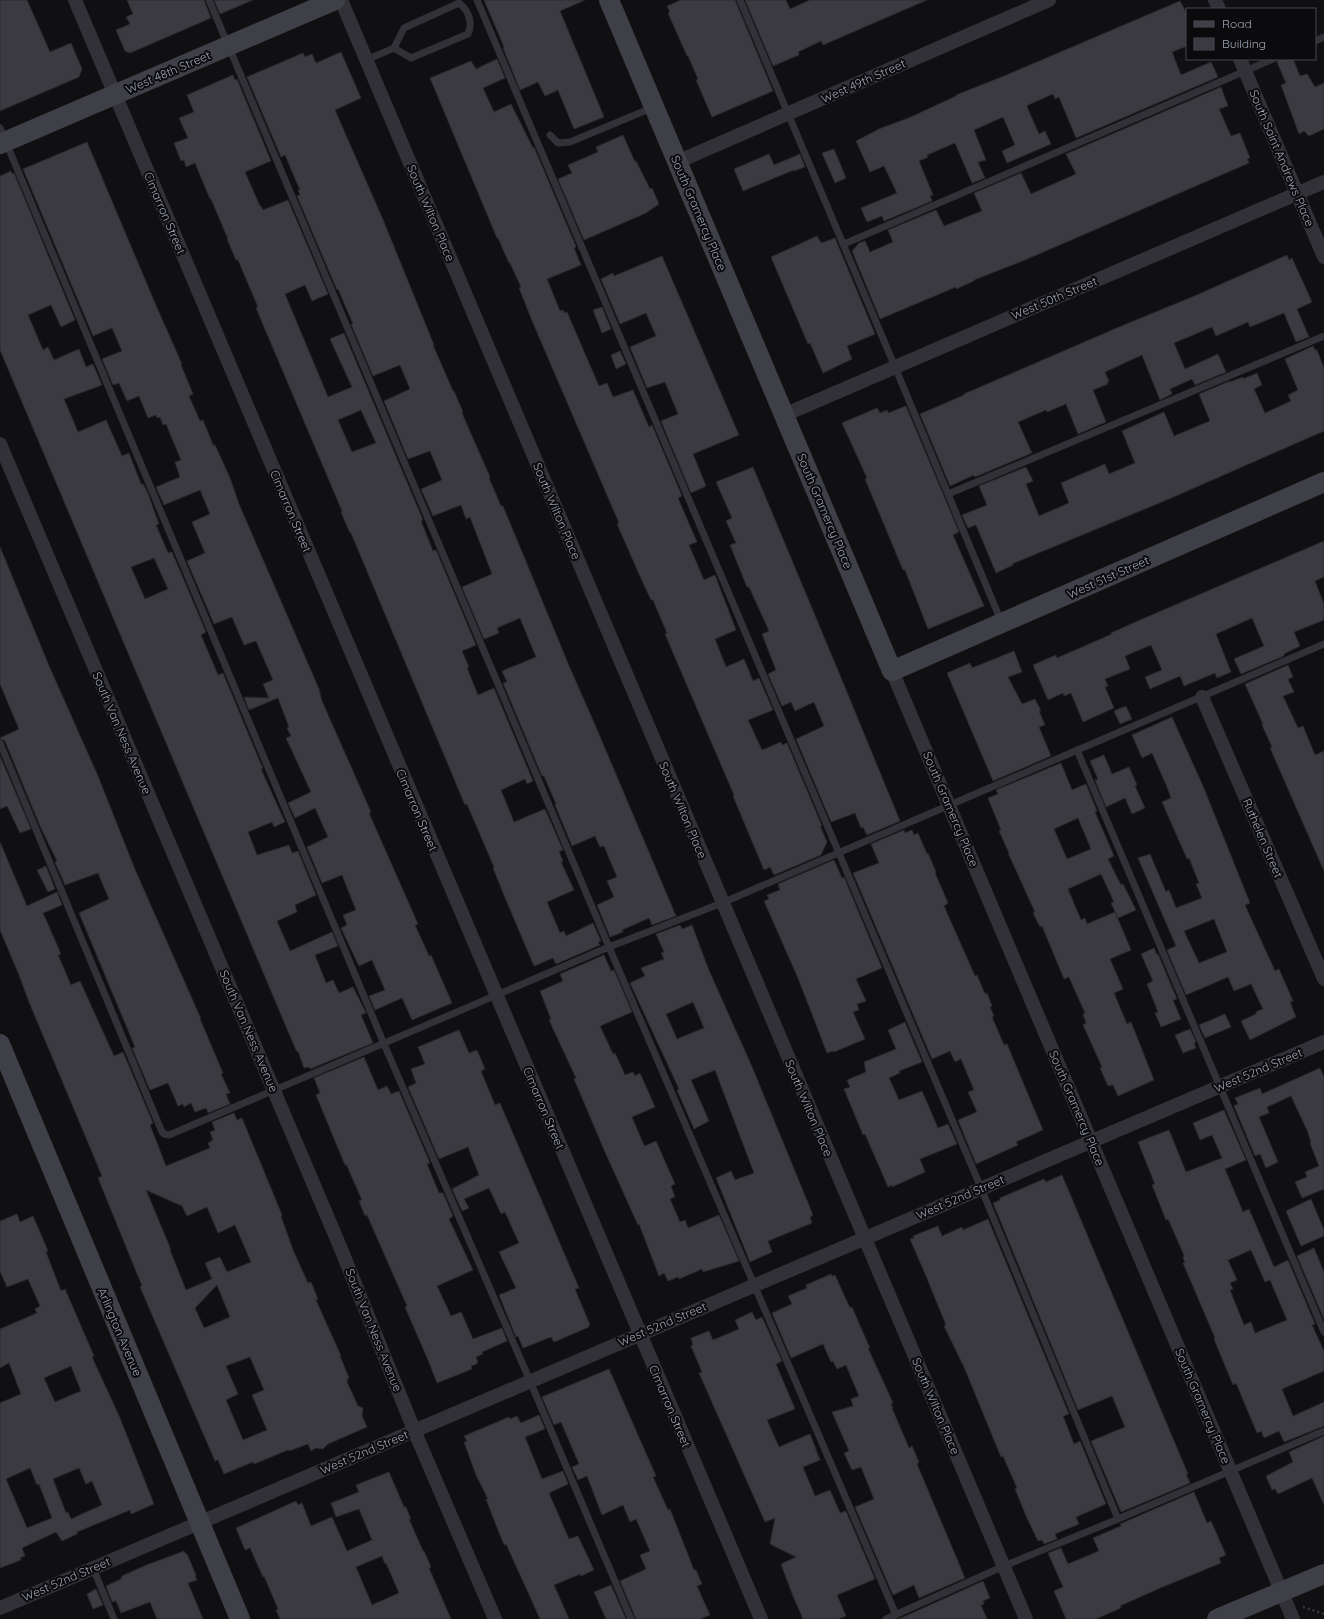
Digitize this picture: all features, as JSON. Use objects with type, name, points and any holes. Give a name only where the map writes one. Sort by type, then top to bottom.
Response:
[{"type":"street","name":"Cimarron Street","points":[[75,0],[761,1619]]},
{"type":"street","name":"West 48th Street","points":[[2,137],[114,95],[335,0]]},
{"type":"street","name":"South Wilton Place","points":[[340,0],[1026,1619]]},
{"type":"street","name":"South Gramercy Place","points":[[609,0],[1281,1592],[1296,1614]]},
{"type":"street","name":"West 49th Street","points":[[677,162],[1049,0]]},
{"type":"street","name":"South Saint Andrews Place","points":[[1242,65],[1324,258]]},
{"type":"street","name":"West 50th Street","points":[[784,415],[1324,182]]},
{"type":"street","name":"South Van Ness Avenue","points":[[0,444],[341,1249],[414,1430],[495,1619]]},
{"type":"street","name":"West 51st Street","points":[[892,671],[1324,482]]},
{"type":"street","name":"Ruthelen Street","points":[[1202,697],[1324,979]]},
{"type":"street","name":"West 52nd Street","points":[[0,1608],[1324,1042]]},
{"type":"street","name":"Arlington Avenue","points":[[0,1044],[240,1619]]},
{"type":"street","points":[[1218,1619],[1324,1574]]},
{"type":"lane","points":[[209,0],[609,946],[896,1615]]},
{"type":"lane","points":[[477,0],[981,1188],[1118,1519]]},
{"type":"lane","points":[[740,0],[844,244],[1002,624]]},
{"type":"lane","points":[[366,60],[394,48],[404,28],[459,3],[464,7],[471,21],[471,28],[468,34],[411,58],[394,48]]},
{"type":"lane","points":[[844,244],[1242,65],[1268,60]]},
{"type":"lane","points":[[550,135],[558,143],[570,142],[654,107]]},
{"type":"lane","points":[[2,137],[384,1044],[530,1381],[630,1619]]},
{"type":"lane","points":[[948,494],[1324,336]]},
{"type":"lane","points":[[0,743],[162,1132],[169,1135],[384,1044],[609,946],[722,903],[1324,644]]},
{"type":"lane","points":[[1078,750],[1324,1332]]},
{"type":"lane","points":[[886,1619],[1004,1566],[1324,1431]]},
{"type":"lane","points":[[93,1568],[114,1619]]},
{"type":"path","points":[[1296,1614],[1304,1606],[1324,1614]]},
{"type":"building","points":[[0,0],[27,0],[50,52],[71,43],[82,69],[79,77],[0,111]]},
{"type":"building","points":[[127,0],[204,0],[211,18],[130,53],[125,51],[116,30],[130,24],[126,17],[133,14]]},
{"type":"building","points":[[214,0],[253,0],[220,14]]},
{"type":"building","points":[[484,0],[585,0],[560,11],[604,117],[574,129],[558,90],[545,96],[538,82],[520,90]]},
{"type":"building","points":[[681,0],[735,0],[773,91],[712,117],[696,80],[698,79],[668,13],[670,12],[667,6]]},
{"type":"building","points":[[745,0],[786,0],[790,9],[810,0],[927,0],[823,45],[821,41],[798,52],[799,55],[773,66]]},
{"type":"building","points":[[1180,1],[1186,12],[1186,46],[1172,52],[1181,75],[1211,62],[1218,77],[1076,138],[1059,97],[1055,99],[1053,94],[1028,105],[1027,107],[1039,134],[1045,131],[1051,144],[1007,163],[1002,151],[1015,145],[1003,117],[974,130],[986,160],[978,162],[985,178],[972,183],[955,143],[927,155],[928,157],[919,161],[933,195],[930,196],[932,201],[884,221],[882,216],[867,222],[861,208],[897,193],[884,166],[870,172],[856,141],[879,129],[911,117],[956,95]]},
{"type":"building","points":[[341,52],[361,98],[335,110],[384,222],[433,345],[463,412],[462,413],[490,477],[489,478],[501,506],[503,506],[570,668],[676,916],[652,925],[649,918],[610,937],[597,905],[614,897],[607,881],[617,877],[604,846],[600,847],[595,836],[572,846],[555,805],[556,804],[544,776],[542,776],[503,683],[507,682],[502,671],[536,657],[520,618],[497,628],[499,633],[484,639],[462,587],[492,574],[470,517],[466,519],[461,505],[433,516],[421,489],[442,480],[430,451],[408,459],[384,401],[410,389],[400,365],[373,376],[351,324],[353,324],[297,196],[300,195],[298,190],[300,190],[285,155],[281,157],[247,77],[303,53],[305,57],[312,54],[316,63]]},
{"type":"building","points":[[497,59],[505,78],[483,88],[494,112],[511,104],[533,148],[534,147],[575,244],[576,247],[574,248],[581,265],[547,279],[560,311],[563,310],[564,313],[567,312],[599,386],[607,383],[613,397],[633,390],[649,427],[652,425],[682,496],[678,498],[697,542],[689,545],[704,580],[715,575],[736,630],[715,639],[726,667],[744,659],[753,681],[759,678],[773,710],[748,720],[762,750],[781,742],[782,745],[787,743],[822,826],[820,826],[827,842],[821,855],[774,875],[770,867],[764,870],[733,796],[734,795],[665,634],[667,633],[617,524],[619,523],[533,323],[519,288],[521,287],[497,238],[430,78],[471,61],[476,69]]},
{"type":"building","points":[[1278,60],[1293,60],[1300,76],[1307,74],[1315,87],[1324,83],[1324,129],[1309,136],[1304,131],[1299,134],[1281,85],[1286,83],[1277,62]]},
{"type":"building","points":[[233,75],[235,80],[237,79],[271,161],[245,172],[263,210],[288,200],[328,294],[312,301],[305,285],[285,294],[328,397],[352,387],[330,339],[344,333],[423,520],[421,521],[433,551],[436,550],[476,645],[462,651],[478,695],[494,688],[533,781],[527,784],[525,779],[501,790],[514,822],[545,809],[563,850],[559,852],[563,861],[561,862],[574,890],[547,902],[560,933],[564,931],[566,936],[593,923],[601,941],[598,942],[600,945],[556,964],[553,958],[534,966],[493,868],[494,867],[467,804],[465,805],[341,512],[342,511],[256,308],[258,307],[238,260],[236,260],[195,163],[186,167],[184,160],[181,161],[174,143],[188,138],[179,118],[194,112],[187,95]],"holes":[[[361,410],[376,443],[352,452],[338,420]]]},
{"type":"building","points":[[1221,87],[1228,106],[1219,109],[1231,136],[1240,133],[1250,158],[1247,159],[1249,163],[1025,260],[880,319],[852,251],[859,243],[865,241],[870,252],[893,242],[888,230],[936,210],[944,226],[982,211],[974,193],[1021,173],[1031,194],[1076,174],[1066,154]]},
{"type":"building","points":[[623,135],[635,162],[636,161],[650,189],[652,188],[659,204],[646,213],[584,240],[558,179],[572,173],[568,165],[598,152],[596,147]]},
{"type":"building","points":[[87,142],[182,364],[181,365],[193,394],[189,396],[200,421],[203,420],[213,445],[215,445],[230,478],[239,504],[319,689],[322,701],[371,812],[369,813],[418,924],[415,925],[429,956],[431,955],[452,1003],[412,1020],[402,998],[375,1010],[369,996],[385,990],[372,960],[359,966],[341,928],[347,925],[343,915],[356,910],[342,875],[322,883],[307,847],[328,837],[315,808],[295,818],[288,803],[311,792],[286,738],[291,736],[278,698],[249,710],[244,697],[269,698],[263,684],[273,680],[256,641],[244,645],[232,617],[214,624],[187,561],[205,553],[192,522],[210,514],[200,490],[164,505],[156,487],[180,477],[175,462],[181,460],[166,424],[163,425],[160,417],[157,418],[156,415],[148,418],[139,396],[127,401],[119,383],[113,385],[102,359],[122,351],[112,328],[93,336],[23,169]]},
{"type":"building","points":[[834,149],[846,178],[835,183],[822,153]]},
{"type":"building","points":[[769,154],[774,165],[800,154],[805,167],[743,191],[734,169]]},
{"type":"building","points":[[11,171],[12,174],[14,173],[75,320],[61,327],[51,305],[28,315],[43,350],[48,347],[54,360],[79,349],[86,367],[93,364],[102,385],[64,399],[78,432],[106,420],[122,456],[129,453],[141,484],[143,484],[147,491],[159,524],[156,525],[168,553],[172,552],[206,632],[201,635],[218,675],[223,673],[263,768],[261,769],[285,822],[274,827],[272,822],[248,832],[257,855],[289,845],[292,853],[298,851],[316,895],[295,905],[297,912],[277,921],[290,951],[332,932],[338,946],[315,955],[326,983],[333,980],[339,993],[353,987],[366,1013],[361,1015],[373,1043],[310,1069],[309,1067],[304,1068],[298,1051],[297,1052],[290,1036],[0,350],[0,176]],"holes":[[[154,558],[168,589],[145,599],[131,567]]]},
{"type":"building","points":[[817,236],[821,243],[835,238],[875,334],[847,346],[852,359],[823,373],[810,343],[808,344],[771,257]]},
{"type":"building","points":[[1287,255],[1289,260],[1292,258],[1312,302],[1297,309],[1309,337],[1296,342],[1284,313],[1250,327],[1248,322],[1216,336],[1212,327],[1174,343],[1185,369],[1218,354],[1226,372],[1195,385],[1192,379],[1170,389],[1172,394],[1160,400],[1142,355],[1105,372],[1109,381],[1107,382],[1108,384],[1093,390],[1106,422],[1078,434],[1066,404],[1047,412],[1046,410],[1018,422],[1032,453],[975,477],[974,475],[950,486],[920,414]]},
{"type":"building","points":[[662,256],[739,435],[693,454],[706,486],[691,493],[661,421],[678,414],[665,382],[647,388],[630,347],[656,336],[646,313],[620,324],[601,279],[613,273],[614,276]]},
{"type":"building","points":[[602,307],[611,329],[602,333],[593,310]]},
{"type":"building","points":[[1313,346],[1315,350],[1317,350],[1324,368],[1324,431],[1169,499],[1012,564],[1013,565],[996,573],[976,525],[968,528],[962,515],[987,505],[979,486],[1026,467],[1033,481],[1026,484],[1039,516],[1069,503],[1061,483],[1105,464],[1109,474],[1135,463],[1122,431],[1164,412],[1174,436],[1210,421],[1199,394],[1230,381],[1243,377],[1243,379],[1257,373],[1262,385],[1254,389],[1265,413],[1291,401],[1288,395],[1298,390],[1285,359]]},
{"type":"building","points":[[620,351],[626,364],[616,369],[611,355]]},
{"type":"building","points":[[906,406],[959,532],[953,535],[984,606],[928,629],[905,570],[903,570],[865,479],[867,478],[842,423],[877,408],[880,413],[887,410],[888,413]]},
{"type":"building","points":[[753,467],[900,821],[867,835],[863,827],[861,828],[855,813],[831,822],[796,739],[824,726],[814,702],[795,711],[791,702],[782,706],[768,674],[776,670],[762,634],[769,631],[749,587],[747,587],[730,545],[736,543],[726,521],[732,518],[716,482]]},
{"type":"building","points":[[1324,541],[1324,577],[1315,581],[1324,604],[1324,620],[1294,632],[1300,646],[1284,654],[1284,656],[1241,674],[1234,659],[1264,646],[1252,618],[1216,634],[1231,672],[1217,678],[1215,673],[1184,686],[1180,676],[1150,689],[1145,677],[1162,670],[1151,645],[1125,656],[1130,669],[1105,679],[1108,686],[1105,687],[1114,708],[1083,722],[1071,693],[1064,696],[1063,693],[1048,700],[1033,665],[1056,655],[1057,658],[1140,620]]},
{"type":"building","points":[[0,547],[50,668],[98,776],[134,867],[201,1019],[223,1073],[221,1074],[230,1093],[226,1094],[230,1104],[208,1113],[206,1108],[195,1112],[191,1103],[184,1107],[183,1104],[178,1106],[168,1083],[150,1090],[132,1048],[135,1047],[79,913],[109,899],[98,873],[65,885],[55,862],[57,861],[40,826],[5,741],[0,738],[19,729],[0,684]]},
{"type":"building","points":[[1014,651],[1022,672],[1008,677],[1022,704],[1035,699],[1041,711],[1039,711],[1045,725],[1039,727],[1051,756],[993,781],[947,673],[970,663],[972,668]]},
{"type":"building","points":[[1288,665],[1293,677],[1288,679],[1294,692],[1283,696],[1298,728],[1303,726],[1315,755],[1324,751],[1324,871],[1270,748],[1272,747],[1245,684]]},
{"type":"building","points":[[1126,706],[1132,719],[1120,724],[1114,711]]},
{"type":"building","points":[[1172,717],[1203,786],[1250,903],[1245,905],[1275,971],[1279,969],[1293,1001],[1290,1002],[1296,1017],[1250,1040],[1241,1021],[1263,1009],[1251,984],[1234,991],[1228,977],[1186,995],[1167,950],[1176,946],[1138,858],[1150,854],[1166,892],[1169,890],[1176,908],[1202,898],[1196,884],[1199,883],[1189,858],[1187,859],[1162,802],[1171,798],[1167,787],[1152,753],[1142,758],[1132,735]],"holes":[[[1214,919],[1227,952],[1199,963],[1184,931]]]},
{"type":"building","points":[[1104,755],[1112,774],[1129,767],[1137,785],[1135,786],[1145,808],[1132,814],[1125,798],[1106,807],[1095,780],[1098,779],[1090,761]]},
{"type":"building","points":[[0,756],[31,829],[20,833],[7,806],[0,809]]},
{"type":"building","points":[[1061,763],[1072,790],[1086,784],[1097,811],[1095,812],[1114,856],[1108,859],[1136,910],[1118,918],[1111,903],[1114,902],[1101,874],[1068,889],[1081,920],[1085,918],[1087,924],[1115,912],[1131,950],[1110,959],[1123,989],[1114,993],[1127,1024],[1131,1022],[1154,1080],[1118,1096],[1113,1085],[1108,1086],[1100,1068],[1102,1067],[1083,1025],[1086,1023],[1083,1014],[1085,1013],[1069,977],[1064,979],[1042,926],[1040,927],[1033,913],[1035,912],[999,831],[1001,830],[988,798],[998,794],[996,790]],"holes":[[[1078,818],[1091,849],[1067,859],[1054,829]]]},
{"type":"building","points":[[904,830],[905,833],[912,830],[914,835],[918,833],[927,854],[928,853],[948,903],[944,906],[975,976],[977,975],[985,994],[987,993],[992,1006],[990,1007],[994,1016],[992,1017],[1004,1045],[1007,1044],[1043,1130],[1016,1142],[1018,1145],[976,1164],[958,1120],[977,1112],[968,1092],[974,1090],[961,1059],[955,1062],[950,1051],[932,1059],[853,873],[879,863],[871,844]]},
{"type":"building","points":[[0,842],[27,906],[57,892],[62,905],[43,913],[61,954],[58,955],[71,985],[80,981],[114,1056],[123,1052],[153,1123],[150,1125],[166,1166],[210,1148],[208,1143],[213,1140],[210,1132],[215,1130],[212,1122],[234,1113],[237,1120],[242,1118],[282,1215],[281,1216],[293,1250],[308,1283],[311,1282],[318,1299],[316,1300],[341,1356],[349,1378],[347,1379],[347,1382],[358,1406],[363,1408],[362,1416],[367,1427],[328,1444],[323,1449],[316,1448],[311,1451],[308,1444],[289,1451],[288,1450],[254,1464],[253,1462],[224,1474],[218,1460],[215,1461],[140,1287],[142,1286],[98,1178],[102,1176],[0,930]],"holes":[[[146,1190],[182,1206],[187,1216],[207,1207],[218,1233],[235,1225],[251,1262],[227,1272],[220,1257],[205,1263],[212,1279],[186,1290]],[[217,1285],[230,1317],[204,1328],[195,1308]],[[250,1357],[264,1390],[252,1395],[267,1430],[243,1440],[226,1400],[238,1394],[226,1366]]]},
{"type":"building","points":[[834,860],[842,878],[844,877],[882,968],[856,979],[866,1001],[857,1004],[859,1010],[853,1012],[865,1039],[834,1052],[827,1053],[798,978],[764,901],[769,899],[767,895],[780,890],[778,884]]},
{"type":"building","points":[[46,866],[55,889],[48,892],[37,870]]},
{"type":"building","points":[[680,925],[682,929],[692,925],[708,968],[753,1069],[813,1215],[810,1217],[812,1223],[768,1241],[772,1252],[750,1262],[716,1178],[731,1171],[735,1180],[754,1173],[715,1070],[691,1080],[709,1121],[694,1129],[677,1090],[679,1089],[630,983],[645,976],[641,968],[664,959],[661,953],[664,952],[656,934]],"holes":[[[693,1002],[704,1028],[677,1039],[666,1014]]]},
{"type":"building","points":[[1154,948],[1177,999],[1173,1000],[1181,1019],[1161,1027],[1155,1013],[1158,1012],[1147,984],[1153,981],[1141,954]]},
{"type":"building","points":[[604,955],[611,971],[614,970],[632,1012],[600,1026],[625,1075],[633,1072],[635,1076],[640,1073],[655,1107],[632,1117],[643,1143],[645,1146],[656,1141],[675,1184],[671,1186],[675,1197],[670,1199],[680,1222],[685,1220],[688,1228],[719,1215],[739,1261],[703,1272],[702,1269],[679,1279],[678,1277],[668,1281],[664,1273],[659,1276],[639,1224],[638,1225],[605,1152],[574,1079],[576,1078],[549,1020],[551,1019],[540,991],[563,981],[560,974]]},
{"type":"building","points":[[1225,1014],[1231,1027],[1205,1038],[1199,1025]]},
{"type":"building","points":[[905,1022],[922,1062],[899,1071],[900,1073],[889,1078],[899,1100],[922,1091],[938,1128],[948,1124],[957,1144],[920,1159],[925,1172],[892,1187],[892,1185],[888,1187],[865,1134],[863,1135],[844,1089],[850,1087],[847,1080],[866,1072],[864,1062],[896,1049],[888,1030]]},
{"type":"building","points":[[1190,1029],[1196,1042],[1194,1043],[1196,1048],[1183,1053],[1175,1035]]},
{"type":"building","points":[[459,1030],[469,1053],[477,1050],[485,1069],[481,1071],[495,1105],[500,1103],[579,1288],[575,1289],[590,1325],[588,1326],[589,1327],[554,1342],[551,1337],[523,1348],[518,1336],[516,1337],[499,1295],[516,1288],[499,1252],[519,1243],[505,1212],[501,1214],[489,1188],[464,1199],[469,1208],[462,1211],[452,1189],[479,1175],[468,1147],[439,1159],[408,1087],[416,1083],[411,1069],[425,1064],[418,1047]]},
{"type":"building","points":[[364,1057],[378,1090],[387,1086],[391,1094],[399,1091],[430,1163],[427,1164],[439,1193],[443,1193],[453,1216],[449,1219],[473,1270],[437,1286],[451,1316],[461,1312],[473,1339],[502,1328],[507,1341],[482,1352],[483,1354],[476,1357],[478,1362],[476,1363],[477,1364],[471,1366],[472,1369],[437,1383],[405,1307],[407,1306],[367,1215],[365,1216],[359,1201],[362,1200],[346,1164],[345,1165],[316,1095],[320,1093],[314,1078]]},
{"type":"building","points":[[1320,1068],[1324,1077],[1324,1189],[1302,1198],[1295,1182],[1307,1177],[1305,1172],[1319,1166],[1310,1143],[1307,1130],[1291,1096],[1267,1107],[1269,1113],[1259,1117],[1278,1162],[1266,1168],[1260,1154],[1255,1156],[1234,1106],[1238,1104],[1235,1098],[1260,1088],[1262,1094]]},
{"type":"building","points":[[1224,1110],[1246,1160],[1225,1169],[1243,1212],[1249,1209],[1274,1267],[1288,1260],[1315,1324],[1312,1325],[1324,1351],[1324,1371],[1282,1389],[1293,1416],[1324,1402],[1324,1426],[1284,1442],[1279,1431],[1264,1438],[1261,1431],[1257,1433],[1236,1383],[1233,1385],[1183,1263],[1185,1262],[1183,1258],[1184,1255],[1168,1219],[1166,1220],[1152,1185],[1155,1184],[1138,1142],[1169,1130],[1186,1172],[1222,1158],[1212,1135],[1200,1140],[1193,1123]],"holes":[[[1251,1250],[1265,1282],[1270,1280],[1287,1320],[1255,1333],[1251,1322],[1244,1325],[1230,1290],[1233,1289],[1230,1283],[1237,1280],[1228,1260]]]},
{"type":"building","points":[[1062,1175],[1188,1474],[1186,1474],[1190,1483],[1121,1512],[1091,1441],[1125,1427],[1112,1396],[1078,1410],[993,1203],[1000,1200],[1000,1198],[1044,1179],[1046,1182]]},
{"type":"building","points":[[1311,1199],[1324,1230],[1324,1236],[1301,1246],[1286,1211]]},
{"type":"building","points":[[17,1214],[20,1222],[33,1216],[48,1251],[46,1252],[61,1291],[65,1289],[94,1356],[92,1357],[120,1418],[154,1504],[131,1514],[130,1510],[77,1532],[77,1534],[62,1541],[56,1532],[22,1548],[25,1556],[20,1558],[21,1560],[0,1568],[0,1403],[21,1394],[9,1363],[0,1368],[0,1329],[37,1313],[35,1309],[40,1306],[28,1279],[7,1287],[0,1271],[0,1221]],"holes":[[[71,1366],[81,1391],[55,1402],[44,1378]],[[30,1468],[37,1485],[39,1484],[52,1518],[27,1528],[6,1479]],[[79,1468],[86,1484],[92,1481],[102,1505],[71,1519],[68,1512],[66,1513],[53,1479]]]},
{"type":"building","points":[[988,1219],[1069,1414],[1063,1416],[1074,1444],[1080,1441],[1106,1504],[1076,1517],[1079,1524],[1055,1534],[1057,1539],[1044,1544],[1042,1540],[1038,1541],[1027,1518],[1015,1489],[1017,1488],[1003,1456],[1001,1457],[964,1367],[944,1326],[946,1325],[910,1239],[914,1238],[913,1236],[938,1226],[942,1236],[962,1227],[963,1230]]},
{"type":"building","points":[[1314,1248],[1324,1272],[1324,1319],[1297,1256]]},
{"type":"building","points":[[831,1274],[832,1276],[835,1275],[850,1308],[852,1307],[870,1348],[868,1348],[893,1403],[891,1404],[892,1408],[909,1448],[912,1446],[919,1462],[917,1464],[965,1578],[919,1598],[914,1585],[893,1595],[855,1507],[874,1499],[861,1467],[852,1470],[844,1453],[849,1451],[832,1412],[853,1406],[851,1399],[859,1396],[846,1365],[837,1369],[833,1361],[831,1362],[823,1344],[791,1358],[772,1313],[792,1304],[788,1296],[807,1288],[806,1285]]},
{"type":"building","points":[[752,1312],[756,1320],[762,1317],[782,1361],[776,1364],[795,1409],[767,1420],[779,1447],[810,1434],[820,1460],[803,1467],[815,1496],[830,1490],[840,1513],[846,1511],[875,1579],[837,1595],[846,1616],[838,1619],[803,1619],[781,1564],[796,1557],[770,1544],[775,1518],[765,1522],[699,1373],[702,1372],[691,1346],[693,1345],[691,1338],[709,1331],[713,1340],[739,1329],[735,1320]]},
{"type":"building","points":[[609,1369],[656,1476],[653,1477],[668,1510],[670,1509],[694,1570],[696,1570],[702,1584],[697,1586],[710,1615],[700,1619],[636,1619],[620,1581],[646,1569],[640,1555],[650,1551],[636,1519],[630,1522],[623,1505],[602,1515],[587,1476],[578,1480],[572,1467],[579,1464],[561,1422],[554,1425],[542,1397]]},
{"type":"building","points":[[539,1415],[545,1429],[525,1437],[542,1479],[563,1471],[568,1484],[549,1493],[569,1539],[578,1536],[594,1570],[554,1585],[569,1619],[540,1619],[506,1544],[504,1545],[486,1499],[488,1499],[476,1475],[464,1442],[467,1441],[464,1436],[509,1417],[510,1419],[517,1416],[521,1423]]},
{"type":"building","points":[[1324,1436],[1324,1505],[1312,1478],[1278,1494],[1275,1489],[1272,1490],[1266,1476],[1293,1462],[1289,1452]]},
{"type":"building","points":[[389,1472],[404,1507],[406,1507],[411,1519],[409,1519],[431,1567],[429,1568],[451,1619],[280,1619],[276,1610],[278,1609],[264,1576],[263,1577],[250,1548],[245,1550],[236,1528],[296,1501],[298,1505],[302,1503],[311,1526],[332,1517],[347,1551],[372,1540],[359,1509],[336,1517],[331,1503],[359,1492],[356,1485]],"holes":[[[382,1556],[385,1564],[386,1563],[399,1593],[372,1605],[356,1567]]]},
{"type":"building","points":[[1194,1492],[1207,1523],[1211,1521],[1226,1555],[1219,1558],[1221,1563],[1160,1588],[1120,1606],[1121,1608],[1096,1619],[1066,1619],[1054,1591],[1063,1587],[1048,1553],[1061,1548],[1068,1564],[1099,1551],[1093,1538],[1121,1526],[1120,1524]]},
{"type":"building","points":[[184,1551],[187,1554],[196,1575],[197,1580],[188,1583],[203,1619],[157,1619],[150,1602],[121,1613],[116,1601],[112,1602],[106,1586],[121,1579],[122,1576],[144,1566]]},
{"type":"building","points":[[983,1581],[990,1598],[983,1601],[984,1604],[981,1605],[987,1619],[899,1619]]},
{"type":"building","points":[[611,1585],[626,1619],[606,1619],[594,1592]]},
{"type":"building","points":[[96,1589],[103,1605],[93,1609],[87,1594]]}]
